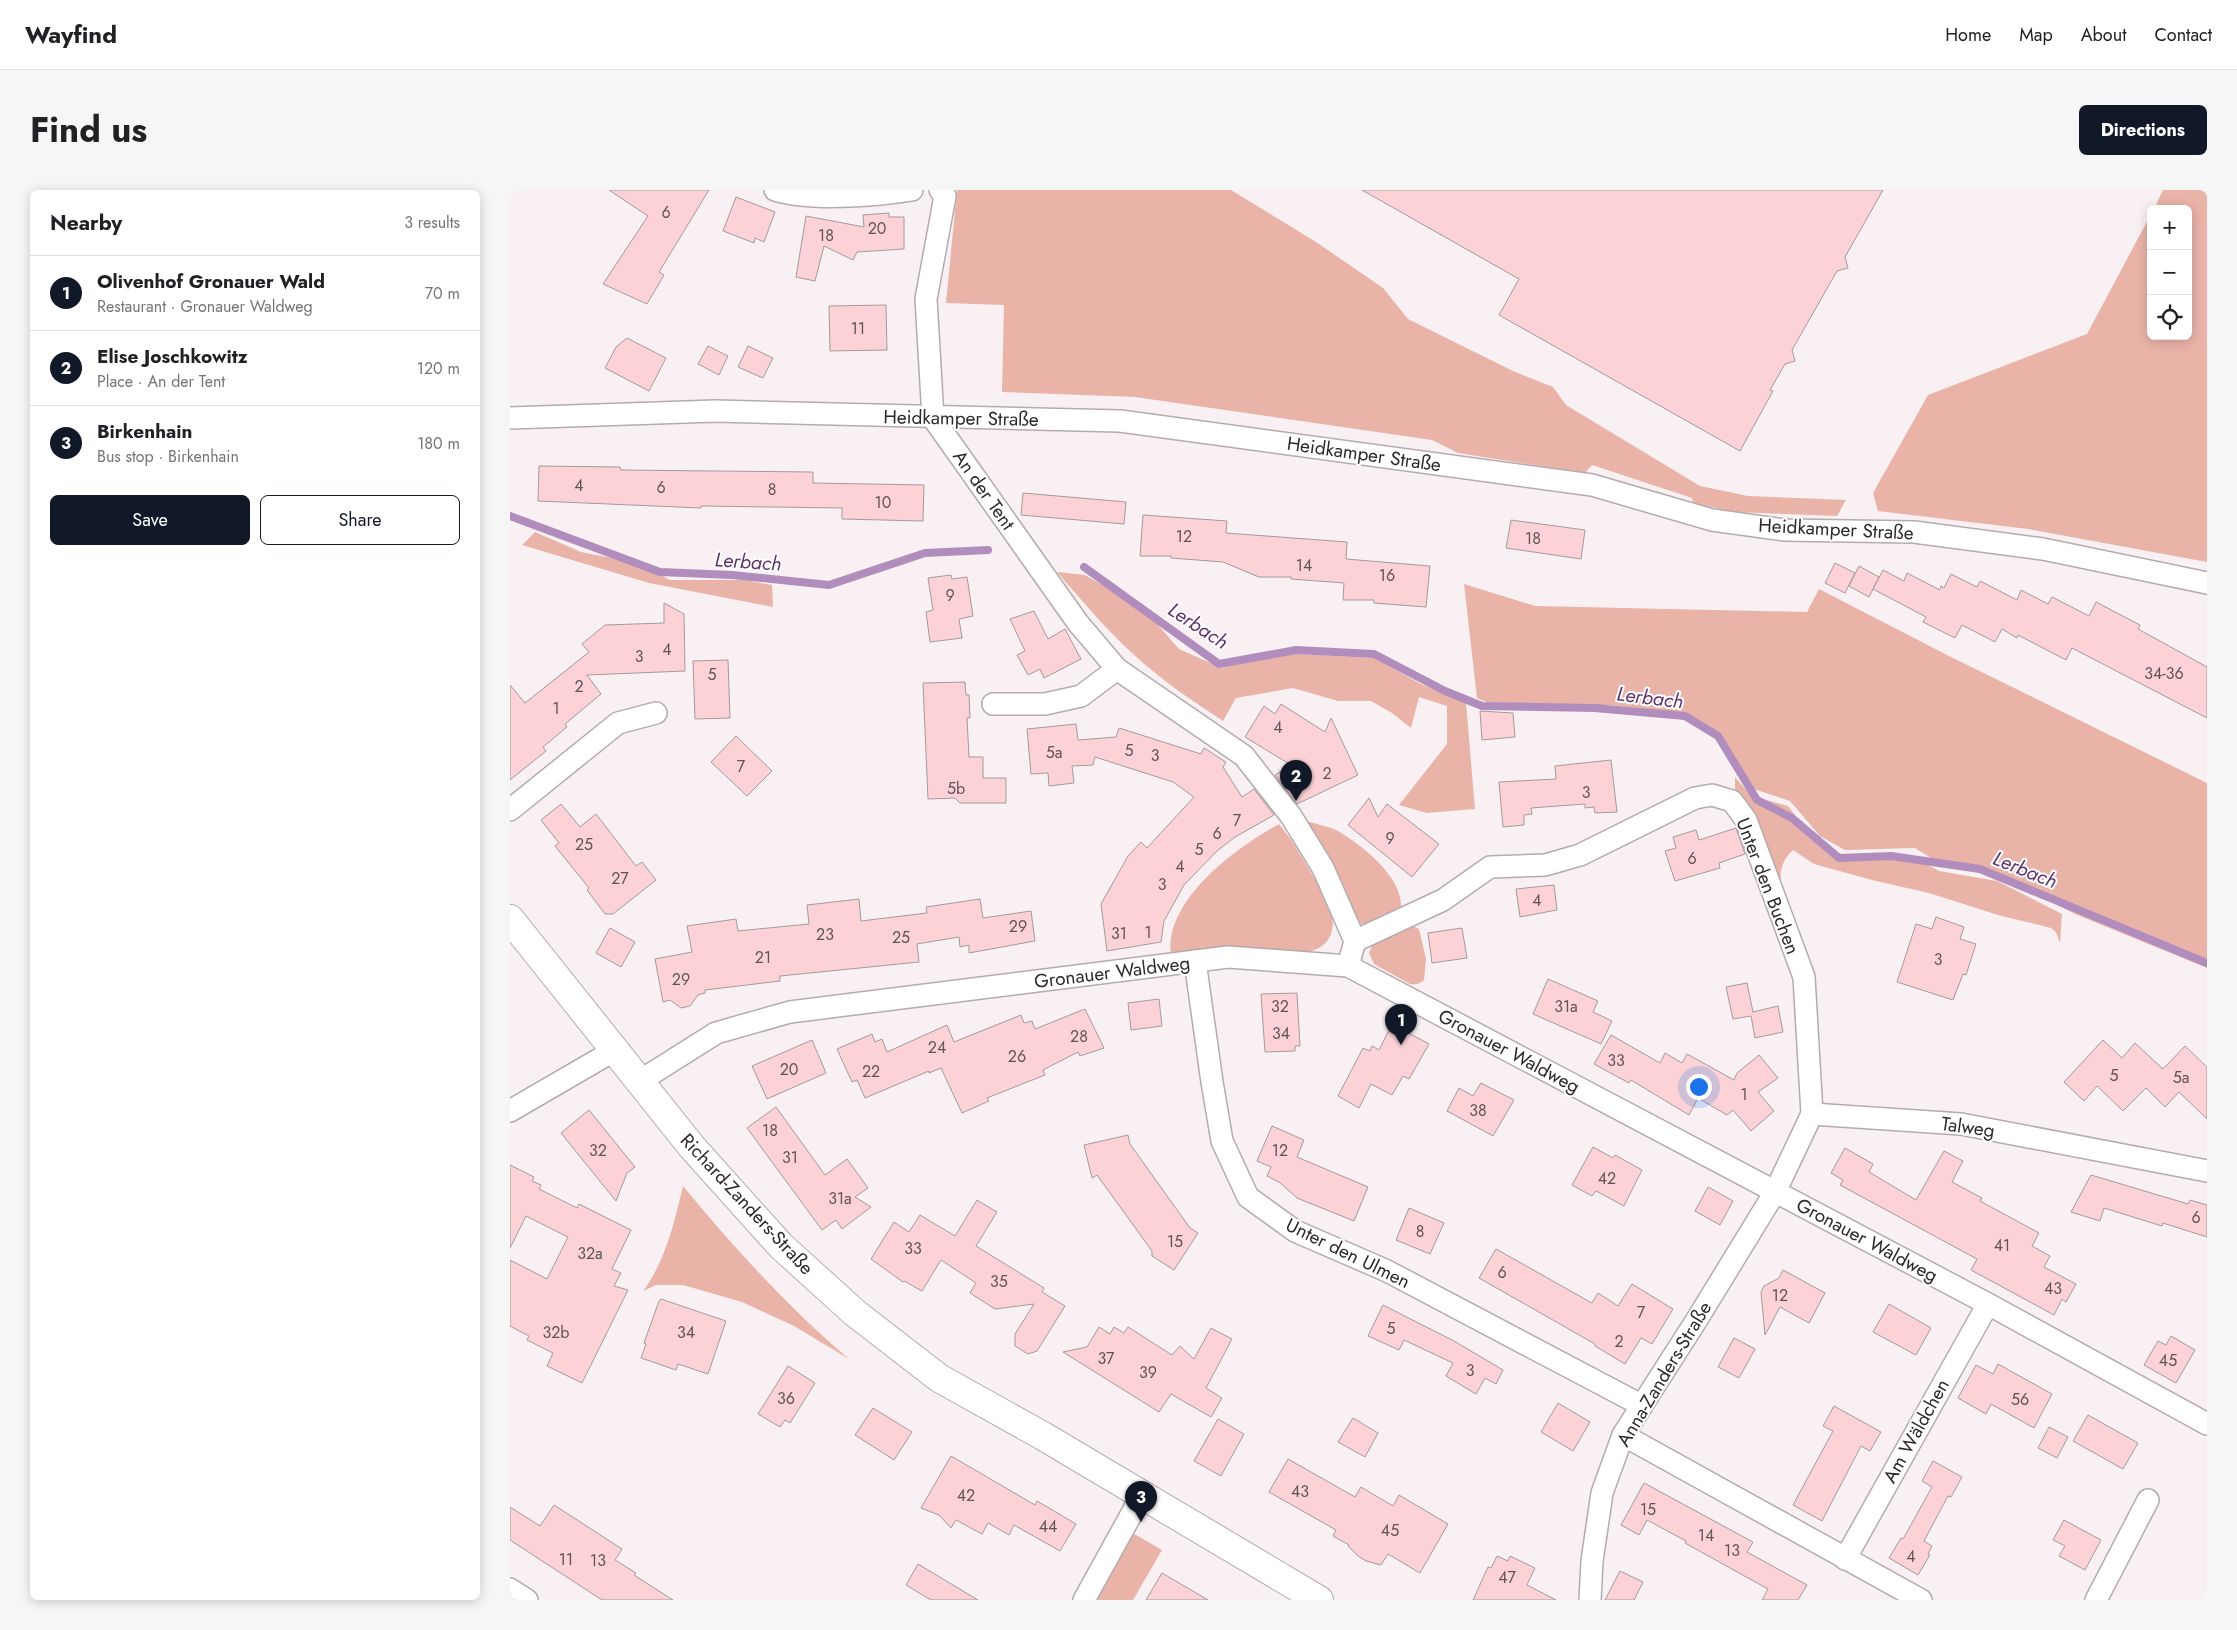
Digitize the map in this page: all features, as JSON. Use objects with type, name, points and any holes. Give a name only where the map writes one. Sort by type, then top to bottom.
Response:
[{"type":"street","points":[[775,190],[787,194],[855,196],[912,190]]},
{"type":"street","points":[[933,418],[926,299],[942,193]]},
{"type":"street","name":"Heidkamper Straße","points":[[510,418],[715,411],[1130,422],[1592,485],[1712,520],[1785,530],[1914,532],[2043,549],[2207,583]]},
{"type":"street","name":"An der Tent","points":[[933,418],[1078,623],[1117,669],[1244,756],[1291,816],[1323,868],[1355,941]]},
{"type":"street","points":[[993,704],[1045,704],[1081,696],[1117,669]]},
{"type":"street","points":[[510,810],[618,722],[656,713]]},
{"type":"street","name":"Unter den Buchen","points":[[1355,941],[1443,900],[1490,867],[1545,865],[1580,855],[1695,798],[1712,796],[1732,801],[1746,820],[1804,977],[1812,1114]]},
{"type":"street","name":"Richard-Zanders-Straße","points":[[510,920],[692,1147],[781,1246],[855,1313],[939,1378],[1043,1436],[1319,1600]]},
{"type":"street","points":[[1348,966],[1355,941]]},
{"type":"street","name":"Gronauer Waldweg","points":[[640,1081],[716,1033],[790,1012],[1228,957],[1348,966],[1988,1304],[2207,1424]]},
{"type":"street","name":"Unter den Ulmen","points":[[1195,961],[1222,1141],[1248,1197],[1295,1231],[1387,1271],[1641,1405]]},
{"type":"street","points":[[510,1111],[615,1050]]},
{"type":"street","points":[[1775,1192],[1812,1114]]},
{"type":"street","name":"Talweg","points":[[1812,1114],[1961,1124],[2207,1171]]},
{"type":"street","name":"Anna-Zanders-Straße","points":[[1590,1600],[1602,1493],[1623,1435],[1775,1192]]},
{"type":"street","name":"Am Wäldchen","points":[[1845,1559],[1988,1304]]},
{"type":"street","points":[[1623,1435],[1921,1600]]},
{"type":"street","points":[[1084,1600],[1142,1495]]},
{"type":"street","points":[[2096,1600],[2148,1500]]},
{"type":"street","points":[[510,1589],[527,1600]]},
{"type":"shaded area","points":[[957,190],[1231,190],[1316,242],[1383,288],[1408,319],[1515,372],[1553,387],[1566,405],[1700,486],[1748,496],[1846,500],[1837,516],[1734,512],[1693,503],[1692,498],[1592,465],[1585,473],[1458,453],[1432,440],[1135,397],[1002,392],[1004,305],[946,303]]},
{"type":"shaded area","points":[[2163,190],[2207,190],[2207,562],[2028,529],[1878,511],[1873,493],[1928,395],[2087,334],[2147,222],[2147,340],[2192,340],[2192,205],[2156,205]]},
{"type":"shaded area","points":[[535,532],[581,552],[637,563],[670,580],[745,580],[772,585],[773,607],[649,583],[522,545]]},
{"type":"shaded area","points":[[1057,572],[1085,575],[1143,608],[1179,649],[1222,668],[1279,653],[1374,658],[1421,684],[1466,703],[1475,809],[1427,813],[1399,805],[1447,744],[1447,706],[1419,697],[1411,728],[1392,713],[1371,701],[1338,701],[1293,688],[1236,698],[1223,721],[1166,681],[1136,656],[1101,621]]},
{"type":"shaded area","points":[[1464,584],[1535,606],[1807,612],[1819,589],[1949,656],[2207,783],[2207,968],[2075,914],[2000,875],[1942,865],[1915,848],[1845,850],[1820,836],[1790,801],[1748,787],[1735,770],[1717,736],[1703,722],[1684,714],[1611,705],[1551,709],[1493,705],[1477,698]]},
{"type":"shaded area","points":[[1735,777],[1755,797],[1788,806],[1817,843],[1841,860],[1912,856],[1939,871],[1997,881],[2062,914],[2060,943],[2056,932],[2051,928],[1998,915],[1929,893],[1814,864],[1793,850],[1783,863],[1781,889],[1735,793]]},
{"type":"shaded area","points":[[1306,821],[1336,830],[1368,853],[1388,873],[1395,884],[1400,896],[1401,907],[1391,915],[1373,923],[1360,924],[1354,922]]},
{"type":"shaded area","points":[[1279,824],[1292,841],[1330,904],[1333,920],[1328,940],[1316,949],[1307,952],[1242,949],[1171,956],[1172,935],[1179,915],[1191,896],[1224,861],[1243,846]]},
{"type":"shaded area","points":[[1411,925],[1419,929],[1426,959],[1424,980],[1414,984],[1410,984],[1374,964],[1369,953],[1374,941]]},
{"type":"shaded area","points":[[683,1186],[762,1276],[804,1319],[849,1359],[794,1326],[742,1302],[683,1285],[656,1285],[643,1291],[658,1267],[663,1254]]},
{"type":"shaded area","points":[[1131,1532],[1162,1550],[1133,1600],[1092,1600]]},
{"type":"building","points":[[609,190],[709,190],[659,272],[664,275],[647,304],[603,284],[648,216]]},
{"type":"building","points":[[1362,190],[1883,190],[1845,257],[1848,268],[1837,271],[1792,350],[1795,361],[1785,364],[1770,390],[1773,391],[1740,451],[1499,315],[1519,279]]},
{"type":"building","points":[[736,197],[775,212],[764,242],[755,238],[754,243],[723,231]]},
{"type":"building","points":[[889,213],[889,217],[904,217],[904,249],[857,252],[853,260],[824,246],[815,281],[796,277],[806,216],[864,227],[863,215]]},
{"type":"building","points":[[886,305],[887,350],[830,351],[829,306]]},
{"type":"building","points":[[627,338],[666,358],[649,391],[605,368],[616,347]]},
{"type":"building","points":[[708,346],[728,356],[719,375],[698,364]]},
{"type":"building","points":[[748,346],[773,358],[763,378],[738,367]]},
{"type":"building","points":[[539,466],[620,467],[621,470],[813,472],[813,483],[924,485],[923,521],[842,519],[842,508],[701,506],[701,508],[538,501]]},
{"type":"building","points":[[1023,493],[1126,502],[1124,524],[1021,515]]},
{"type":"building","points":[[1143,515],[1227,521],[1226,533],[1347,542],[1346,559],[1430,566],[1426,607],[1374,603],[1374,600],[1343,600],[1344,583],[1291,579],[1291,577],[1259,577],[1223,562],[1171,558],[1171,556],[1140,556]]},
{"type":"building","points":[[1511,520],[1585,530],[1581,559],[1506,548]]},
{"type":"building","points":[[1835,563],[1855,573],[1845,593],[1825,583]]},
{"type":"building","points":[[1859,566],[1879,577],[1869,597],[1849,586]]},
{"type":"building","points":[[1883,570],[1904,581],[1907,573],[1940,590],[1941,586],[1944,588],[1951,574],[1977,587],[1980,581],[2017,600],[2021,590],[2048,604],[2052,597],[2089,616],[2096,602],[2140,625],[2138,629],[2207,667],[2207,718],[2072,648],[2066,660],[2018,635],[2017,638],[2002,629],[1995,642],[1962,625],[1955,638],[1923,622],[1926,617],[1873,589]]},
{"type":"building","points":[[951,575],[952,579],[967,577],[973,616],[959,619],[962,638],[930,642],[926,612],[933,610],[928,578]]},
{"type":"building","points":[[664,603],[684,614],[685,671],[587,675],[601,694],[565,724],[567,727],[543,747],[546,751],[510,780],[510,685],[525,703],[589,652],[582,644],[605,625],[664,623]]},
{"type":"building","points":[[1034,611],[1048,639],[1065,629],[1081,659],[1044,678],[1040,669],[1028,675],[1017,655],[1025,651],[1010,619]]},
{"type":"building","points":[[728,660],[730,718],[695,719],[693,661]]},
{"type":"building","points":[[965,682],[966,695],[969,695],[970,718],[967,718],[969,757],[983,757],[983,778],[1006,778],[1006,803],[960,803],[955,798],[928,799],[923,683]]},
{"type":"building","points":[[1281,704],[1325,732],[1331,718],[1358,775],[1297,804],[1275,775],[1291,765],[1245,737],[1264,706],[1275,714]]},
{"type":"building","points":[[1480,711],[1513,713],[1515,737],[1482,740]]},
{"type":"building","points":[[1076,724],[1078,740],[1116,737],[1119,728],[1201,754],[1204,748],[1226,762],[1223,767],[1242,797],[1254,789],[1274,815],[1235,837],[1217,851],[1184,885],[1164,921],[1161,942],[1107,951],[1101,904],[1128,856],[1141,842],[1147,848],[1194,797],[1173,782],[1095,757],[1093,765],[1072,766],[1074,783],[1049,786],[1048,773],[1031,774],[1027,729]]},
{"type":"building","points":[[736,736],[772,771],[747,796],[711,762]]},
{"type":"building","points":[[1611,760],[1617,812],[1595,813],[1594,807],[1585,808],[1585,804],[1531,808],[1532,814],[1524,815],[1524,825],[1503,827],[1499,782],[1556,779],[1555,766]]},
{"type":"building","points":[[1369,798],[1378,817],[1387,804],[1439,844],[1412,877],[1348,825]]},
{"type":"building","points":[[561,804],[580,827],[596,814],[636,866],[642,862],[656,880],[613,914],[605,914],[587,890],[589,888],[555,846],[559,843],[541,820]]},
{"type":"building","points":[[1736,828],[1745,854],[1719,863],[1720,868],[1675,881],[1665,851],[1676,848],[1673,837],[1696,830],[1699,840]]},
{"type":"building","points":[[1554,885],[1557,910],[1520,917],[1516,889]]},
{"type":"building","points":[[859,899],[861,921],[927,913],[926,907],[980,899],[983,918],[1031,911],[1035,941],[969,953],[969,945],[960,947],[959,937],[917,944],[919,962],[780,976],[780,981],[705,990],[705,993],[698,995],[690,1006],[681,1008],[670,1000],[663,1002],[655,959],[692,952],[687,926],[736,919],[738,931],[809,924],[807,905]]},
{"type":"building","points":[[1936,917],[1964,927],[1960,939],[1976,944],[1966,975],[1963,974],[1953,1000],[1897,982],[1916,924],[1932,929]]},
{"type":"building","points":[[610,928],[635,942],[621,967],[596,953]]},
{"type":"building","points":[[1462,928],[1467,958],[1432,963],[1428,933]]},
{"type":"building","points":[[1548,979],[1598,1001],[1593,1012],[1612,1021],[1601,1044],[1533,1014]]},
{"type":"building","points":[[1747,983],[1753,1012],[1778,1006],[1783,1032],[1755,1038],[1751,1016],[1733,1019],[1726,987]]},
{"type":"building","points":[[1297,993],[1300,1046],[1295,1046],[1295,1051],[1265,1052],[1261,994]]},
{"type":"building","points":[[1159,999],[1162,1026],[1131,1030],[1128,1003]]},
{"type":"building","points":[[1085,1009],[1104,1048],[1080,1056],[1078,1052],[1043,1070],[1045,1075],[987,1098],[989,1101],[962,1113],[941,1068],[929,1073],[929,1071],[865,1098],[857,1080],[852,1082],[837,1049],[872,1034],[875,1042],[882,1039],[887,1052],[947,1025],[954,1042],[1021,1015],[1024,1023],[1032,1021],[1035,1029]]},
{"type":"building","points":[[1392,1024],[1429,1044],[1409,1079],[1403,1076],[1392,1095],[1371,1084],[1359,1108],[1338,1096],[1363,1048],[1370,1051],[1372,1046],[1379,1050]]},
{"type":"building","points":[[1611,1035],[1660,1063],[1665,1053],[1682,1063],[1687,1054],[1734,1080],[1737,1073],[1759,1055],[1778,1078],[1758,1092],[1774,1111],[1751,1131],[1733,1110],[1727,1115],[1698,1098],[1689,1115],[1631,1080],[1629,1083],[1594,1064]]},
{"type":"building","points":[[812,1040],[826,1073],[767,1099],[752,1066]]},
{"type":"building","points":[[2103,1040],[2122,1058],[2135,1043],[2163,1069],[2185,1046],[2207,1067],[2207,1119],[2179,1092],[2165,1107],[2146,1088],[2123,1111],[2097,1086],[2084,1101],[2064,1082]]},
{"type":"building","points":[[1481,1083],[1514,1100],[1493,1136],[1447,1111],[1459,1088],[1473,1096]]},
{"type":"building","points":[[776,1107],[825,1175],[847,1159],[868,1188],[855,1197],[871,1207],[842,1229],[836,1220],[822,1230],[747,1128]]},
{"type":"building","points":[[589,1110],[635,1167],[627,1173],[616,1201],[561,1133]]},
{"type":"building","points":[[1272,1126],[1304,1140],[1297,1157],[1368,1187],[1354,1221],[1297,1198],[1279,1182],[1267,1176],[1271,1167],[1257,1161]]},
{"type":"building","points":[[1128,1135],[1130,1144],[1190,1228],[1198,1233],[1174,1270],[1152,1256],[1152,1251],[1097,1175],[1092,1178],[1084,1145]]},
{"type":"building","points":[[1593,1147],[1613,1158],[1615,1155],[1642,1170],[1624,1206],[1596,1191],[1592,1196],[1572,1185]]},
{"type":"building","points":[[1845,1148],[1873,1164],[1869,1172],[1916,1200],[1944,1151],[1963,1161],[1952,1182],[1982,1198],[1980,1201],[2039,1233],[2032,1246],[2050,1256],[2044,1267],[2076,1284],[2066,1302],[2062,1299],[2054,1315],[1971,1270],[1977,1259],[1840,1185],[1843,1180],[1831,1173]]},
{"type":"building","points":[[510,1165],[534,1177],[532,1181],[541,1185],[539,1189],[577,1208],[579,1204],[631,1230],[612,1269],[621,1273],[614,1286],[628,1290],[582,1383],[547,1366],[553,1353],[527,1340],[529,1336],[510,1326],[510,1260],[547,1279],[568,1237],[526,1216],[510,1248]]},
{"type":"building","points":[[2091,1175],[2188,1204],[2190,1200],[2207,1205],[2207,1237],[2163,1223],[2162,1226],[2104,1208],[2100,1221],[2071,1212]]},
{"type":"building","points":[[1708,1187],[1733,1201],[1720,1225],[1695,1211]]},
{"type":"building","points":[[977,1200],[997,1212],[976,1246],[1044,1288],[1042,1292],[1065,1306],[1037,1351],[1028,1354],[1015,1346],[1015,1334],[1034,1304],[995,1309],[970,1293],[976,1283],[941,1260],[922,1291],[903,1282],[871,1259],[894,1222],[909,1232],[920,1215],[955,1236]]},
{"type":"building","points":[[1409,1208],[1444,1223],[1430,1254],[1396,1240]]},
{"type":"building","points":[[1496,1249],[1592,1303],[1598,1293],[1618,1306],[1632,1284],[1673,1309],[1652,1344],[1641,1338],[1625,1364],[1595,1346],[1595,1344],[1479,1278]]},
{"type":"building","points":[[1783,1270],[1825,1293],[1809,1323],[1780,1307],[1765,1335],[1761,1292],[1764,1286],[1779,1278]]},
{"type":"building","points":[[661,1299],[726,1321],[708,1374],[678,1364],[676,1370],[641,1358],[646,1344],[644,1343]]},
{"type":"building","points":[[1889,1304],[1931,1328],[1916,1355],[1873,1332]]},
{"type":"building","points":[[1383,1305],[1454,1341],[1503,1370],[1496,1384],[1485,1378],[1476,1394],[1446,1376],[1453,1363],[1404,1340],[1399,1350],[1368,1336]]},
{"type":"building","points":[[1099,1327],[1110,1334],[1114,1327],[1124,1333],[1128,1327],[1172,1355],[1180,1346],[1194,1359],[1211,1328],[1232,1339],[1206,1388],[1222,1398],[1211,1417],[1171,1394],[1159,1412],[1063,1352],[1087,1347]]},
{"type":"building","points":[[2171,1336],[2195,1350],[2176,1383],[2144,1365],[2158,1341],[2166,1345]]},
{"type":"building","points":[[1734,1338],[1755,1349],[1739,1378],[1718,1367]]},
{"type":"building","points":[[1998,1364],[2052,1394],[2034,1428],[1991,1404],[1986,1414],[1958,1398],[1976,1365],[1993,1374]]},
{"type":"building","points":[[788,1366],[815,1383],[790,1423],[785,1420],[780,1427],[758,1414]]},
{"type":"building","points":[[1558,1403],[1590,1422],[1573,1451],[1541,1432]]},
{"type":"building","points":[[1834,1406],[1881,1432],[1870,1451],[1861,1446],[1822,1521],[1793,1505],[1833,1431],[1823,1426]]},
{"type":"building","points":[[873,1408],[912,1432],[894,1460],[855,1435]]},
{"type":"building","points":[[2088,1415],[2138,1443],[2123,1469],[2073,1441]]},
{"type":"building","points":[[1353,1418],[1378,1433],[1365,1457],[1338,1442]]},
{"type":"building","points":[[1218,1419],[1244,1434],[1221,1476],[1194,1461]]},
{"type":"building","points":[[2049,1427],[2068,1437],[2057,1458],[2038,1448]]},
{"type":"building","points":[[951,1456],[1035,1505],[1037,1501],[1076,1524],[1060,1551],[1014,1525],[1009,1535],[988,1523],[982,1534],[956,1520],[951,1528],[939,1515],[921,1508]]},
{"type":"building","points":[[1288,1459],[1355,1497],[1361,1487],[1393,1506],[1399,1495],[1448,1524],[1420,1573],[1388,1554],[1381,1565],[1366,1561],[1358,1556],[1349,1545],[1333,1536],[1336,1530],[1269,1492]]},
{"type":"building","points":[[1933,1461],[1962,1477],[1951,1497],[1948,1496],[1924,1541],[1932,1546],[1928,1554],[1930,1555],[1918,1575],[1889,1558],[1901,1538],[1903,1539],[1932,1487],[1922,1481]]},
{"type":"building","points":[[1644,1483],[1753,1542],[1747,1552],[1807,1585],[1798,1600],[1762,1600],[1768,1589],[1647,1520],[1639,1535],[1621,1525]]},
{"type":"building","points":[[554,1505],[622,1549],[615,1560],[636,1573],[634,1575],[673,1600],[602,1600],[510,1540],[510,1507],[540,1526]]},
{"type":"building","points":[[2064,1520],[2101,1540],[2085,1570],[2059,1556],[2065,1546],[2053,1540]]},
{"type":"building","points":[[1497,1556],[1508,1561],[1510,1556],[1535,1568],[1527,1585],[1556,1600],[1473,1600],[1488,1567],[1491,1568]]},
{"type":"building","points":[[918,1564],[978,1600],[931,1600],[906,1585]]},
{"type":"building","points":[[1620,1571],[1643,1582],[1634,1600],[1605,1600]]},
{"type":"building","points":[[1162,1573],[1208,1600],[1146,1600]]},
{"type":"waterway","name":"Lerbach","points":[[510,516],[660,572],[732,575],[829,585],[925,553],[988,550]]},
{"type":"waterway","name":"Lerbach","points":[[1084,567],[1219,664],[1296,650],[1374,654],[1445,691],[1482,706],[1595,708],[1685,716],[1718,736],[1757,800],[1792,818],[1839,858],[1891,856],[1980,869],[2207,963]]},
{"type":"place","name":"Elise Joschkowitz","points":[[1296,801]]},
{"type":"place","name":"Olivenhof Gronauer Wald","points":[[1401,1045]]},
{"type":"place","name":"Birkenhain","points":[[1141,1522]]}]
